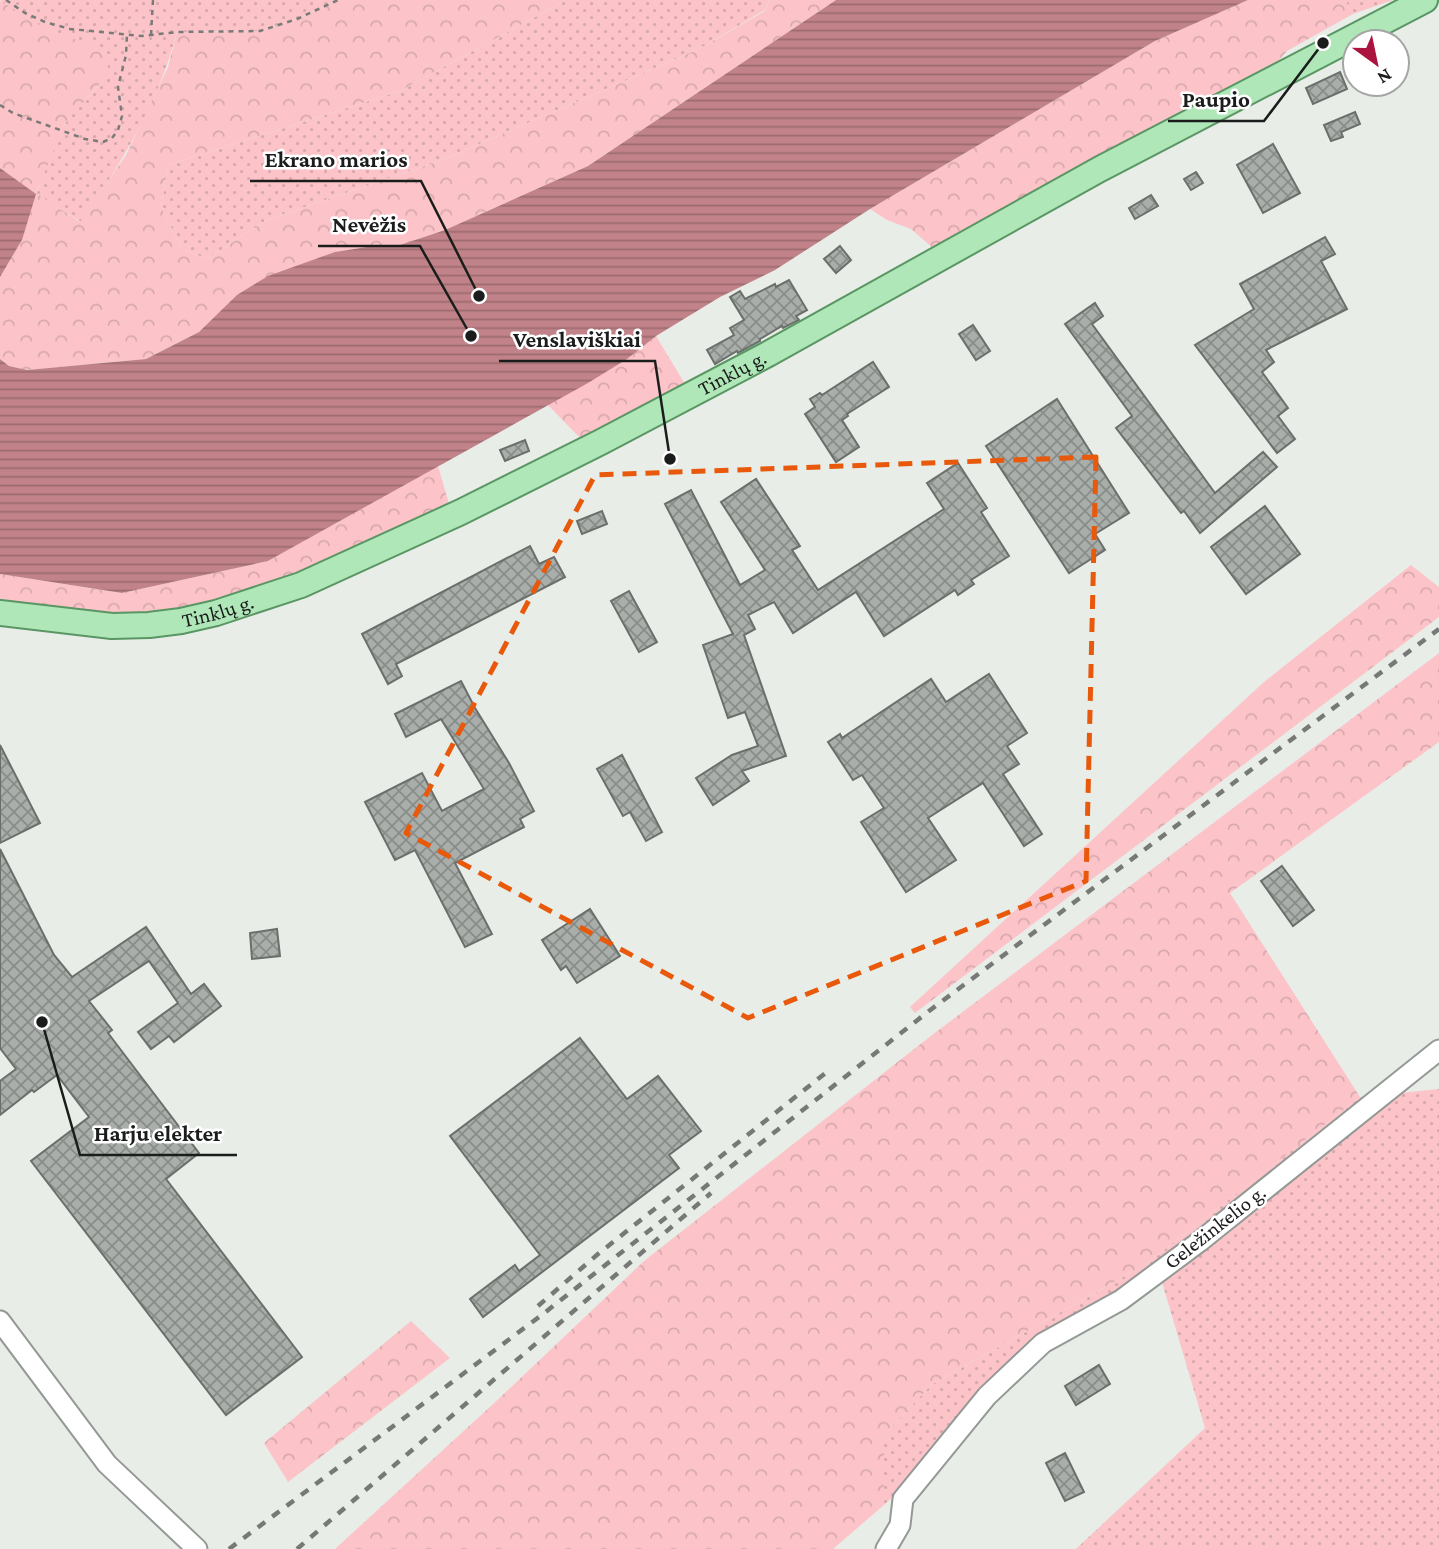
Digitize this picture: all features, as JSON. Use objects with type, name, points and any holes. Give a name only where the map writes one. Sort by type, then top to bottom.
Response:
[{"type":"main road","name":"Tinklų g.","points":[[0,612],[112,626],[181,621],[216,613],[301,585],[461,512],[646,418],[768,354],[1100,169],[1424,0]]},
{"type":"street","name":"Geležinkelio g.","points":[[886,1549],[900,1525],[903,1499],[987,1396],[1043,1343],[1121,1300],[1189,1250],[1439,1049]]},
{"type":"street","points":[[0,1321],[107,1464],[197,1549]]},
{"type":"path","points":[[6,0],[25,13],[70,29],[151,35],[260,31],[297,19],[338,0]]},
{"type":"path","points":[[151,35],[153,0]]},
{"type":"path","points":[[0,105],[13,113],[85,139],[103,142],[112,138],[118,130],[122,116],[118,87],[126,55],[127,34]]},
{"type":"highlighted area","points":[[1096,457],[1086,881],[748,1018],[406,833],[595,475]]},
{"type":"green space","points":[[0,0],[338,0],[297,19],[260,31],[177,32],[160,84],[137,132],[81,222],[36,194],[60,132],[102,81],[107,70],[106,60],[98,51],[27,20]]},
{"type":"green space","points":[[338,0],[566,0],[400,91],[168,165],[161,207],[182,249],[207,259],[267,220],[442,160],[699,49],[765,11],[769,0],[836,0],[588,166],[445,230],[400,245],[335,252],[216,317],[199,332],[146,359],[27,370],[9,366],[0,359],[0,277],[22,240],[35,194],[0,168],[0,1],[45,28],[96,47],[105,57],[107,76],[65,123],[36,193],[80,222],[126,155],[168,67],[177,32],[260,31],[297,19]]},
{"type":"green space","points":[[566,0],[769,0],[765,10],[699,49],[442,160],[267,220],[207,259],[182,249],[161,207],[168,165],[400,91]]},
{"type":"green space","points":[[1248,0],[1345,0],[1353,14],[1287,51],[1273,67],[1095,158],[934,249],[911,229],[887,220],[870,209],[1155,41]]},
{"type":"green space","points":[[1345,0],[1393,0],[1353,14]]},
{"type":"green space","points":[[656,336],[685,384],[582,440],[547,404],[603,373]]},
{"type":"green space","points":[[438,466],[450,507],[328,562],[240,595],[196,607],[153,614],[111,615],[0,601],[0,574],[122,593],[268,561]]},
{"type":"green space","points":[[1411,565],[1439,587],[1439,617],[915,1013],[910,1007],[1264,682]]},
{"type":"green space","points":[[1439,653],[1439,742],[1230,893],[1360,1097],[1146,1264],[931,1385],[884,1435],[884,1505],[833,1549],[335,1549],[644,1261],[932,1035]]},
{"type":"green space","points":[[1439,1089],[1439,1549],[1076,1549],[1205,1428],[1159,1272],[1074,1325],[884,1505],[884,1435],[931,1385],[1146,1264],[1360,1097]]},
{"type":"green space","points":[[411,1321],[450,1358],[288,1482],[264,1443]]},
{"type":"shaded area","points":[[836,0],[1248,0],[1155,41],[870,209],[775,270],[720,297],[656,336],[627,359],[588,383],[268,561],[122,593],[0,574],[0,359],[9,366],[27,370],[146,359],[199,332],[237,295],[268,276],[335,252],[400,245],[445,230],[588,166]]},
{"type":"shaded area","points":[[0,168],[36,194],[22,240],[0,277]]},
{"type":"building","points":[[1340,72],[1341,92],[1313,104],[1306,88]]},
{"type":"building","points":[[1355,112],[1360,124],[1341,132],[1343,137],[1331,141],[1324,125]]},
{"type":"building","points":[[1273,144],[1300,193],[1263,213],[1237,165]]},
{"type":"building","points":[[1196,172],[1203,183],[1191,190],[1184,179]]},
{"type":"building","points":[[1151,195],[1158,206],[1135,219],[1129,208]]},
{"type":"building","points":[[1325,237],[1335,254],[1321,261],[1347,309],[1266,350],[1274,362],[1262,372],[1288,408],[1278,416],[1295,439],[1277,453],[1195,345],[1254,309],[1240,284]]},
{"type":"building","points":[[840,246],[851,260],[836,273],[824,259]]},
{"type":"building","points":[[789,280],[807,310],[796,316],[799,320],[783,328],[782,326],[760,341],[715,364],[707,350],[734,335],[730,328],[744,320],[730,297],[740,291],[745,299]]},
{"type":"building","points":[[1095,303],[1103,316],[1092,324],[1215,493],[1263,452],[1277,467],[1200,533],[1184,511],[1181,513],[1116,428],[1132,416],[1065,324]]},
{"type":"building","points":[[973,325],[990,351],[976,360],[959,334]]},
{"type":"building","points":[[873,362],[889,387],[842,420],[859,447],[836,462],[805,414],[815,407],[810,399],[820,393],[822,395]]},
{"type":"building","points":[[1057,399],[1129,513],[1095,534],[1105,550],[1069,573],[986,446]]},
{"type":"building","points":[[525,440],[529,451],[505,461],[500,450]]},
{"type":"building","points":[[958,463],[987,508],[981,512],[1009,556],[971,580],[974,584],[958,595],[955,590],[884,636],[856,592],[793,633],[774,602],[748,615],[755,629],[744,635],[786,756],[742,771],[749,781],[713,805],[696,778],[732,755],[758,746],[745,712],[728,718],[703,645],[733,634],[665,504],[691,490],[740,585],[765,570],[721,502],[756,479],[800,546],[792,550],[818,590],[944,509],[927,483]]},
{"type":"building","points":[[1265,506],[1300,554],[1246,594],[1211,547]]},
{"type":"building","points":[[602,511],[607,524],[582,534],[577,521]]},
{"type":"building","points":[[530,546],[539,564],[554,557],[565,577],[396,664],[402,676],[388,684],[362,634]]},
{"type":"building","points":[[629,591],[657,642],[639,652],[611,601]]},
{"type":"building","points":[[989,674],[1027,733],[1007,746],[1019,764],[1003,774],[1042,834],[1024,846],[983,783],[928,818],[956,860],[906,892],[861,822],[884,808],[862,775],[853,780],[828,742],[840,734],[842,738],[931,679],[946,702]]},
{"type":"building","points":[[461,681],[534,811],[520,819],[524,827],[455,863],[492,934],[465,947],[415,850],[395,860],[365,802],[422,773],[442,811],[484,789],[441,719],[406,737],[395,714]]},
{"type":"building","points":[[0,745],[40,823],[0,843]]},
{"type":"building","points":[[622,755],[662,832],[646,841],[630,812],[623,816],[597,769]]},
{"type":"building","points":[[0,849],[54,955],[72,977],[146,927],[191,994],[204,984],[221,1006],[174,1042],[169,1036],[151,1049],[138,1032],[178,1003],[149,961],[89,1001],[112,1030],[108,1033],[199,1153],[166,1179],[302,1357],[226,1415],[31,1161],[89,1117],[57,1075],[0,1115],[0,1081],[16,1069],[0,1048]]},
{"type":"building","points":[[1282,866],[1314,910],[1293,926],[1261,881]]},
{"type":"building","points":[[590,909],[620,956],[577,983],[566,966],[561,970],[542,940]]},
{"type":"building","points":[[277,929],[280,956],[252,959],[250,933]]},
{"type":"building","points":[[580,1038],[627,1099],[658,1076],[701,1131],[669,1155],[679,1168],[483,1317],[470,1299],[515,1265],[519,1271],[540,1255],[450,1136]]},
{"type":"building","points":[[1099,1365],[1110,1384],[1076,1405],[1065,1386]]},
{"type":"building","points":[[1065,1453],[1084,1492],[1065,1501],[1046,1463]]},
{"type":"railway","points":[[229,1549],[543,1314],[929,1011],[1439,629]]},
{"type":"railway","points":[[538,1306],[598,1254],[828,1071]]},
{"type":"railway","points":[[297,1549],[711,1193]]},
{"type":"place","name":"Paupio","points":[[1323,43]]},
{"type":"place","name":"Ekrano marios","points":[[479,296]]},
{"type":"place","name":"Nevėžis","points":[[471,336]]},
{"type":"place","name":"Venslaviškiai","points":[[670,459]]},
{"type":"place","name":"Harju elekter","points":[[42,1022]]}]
